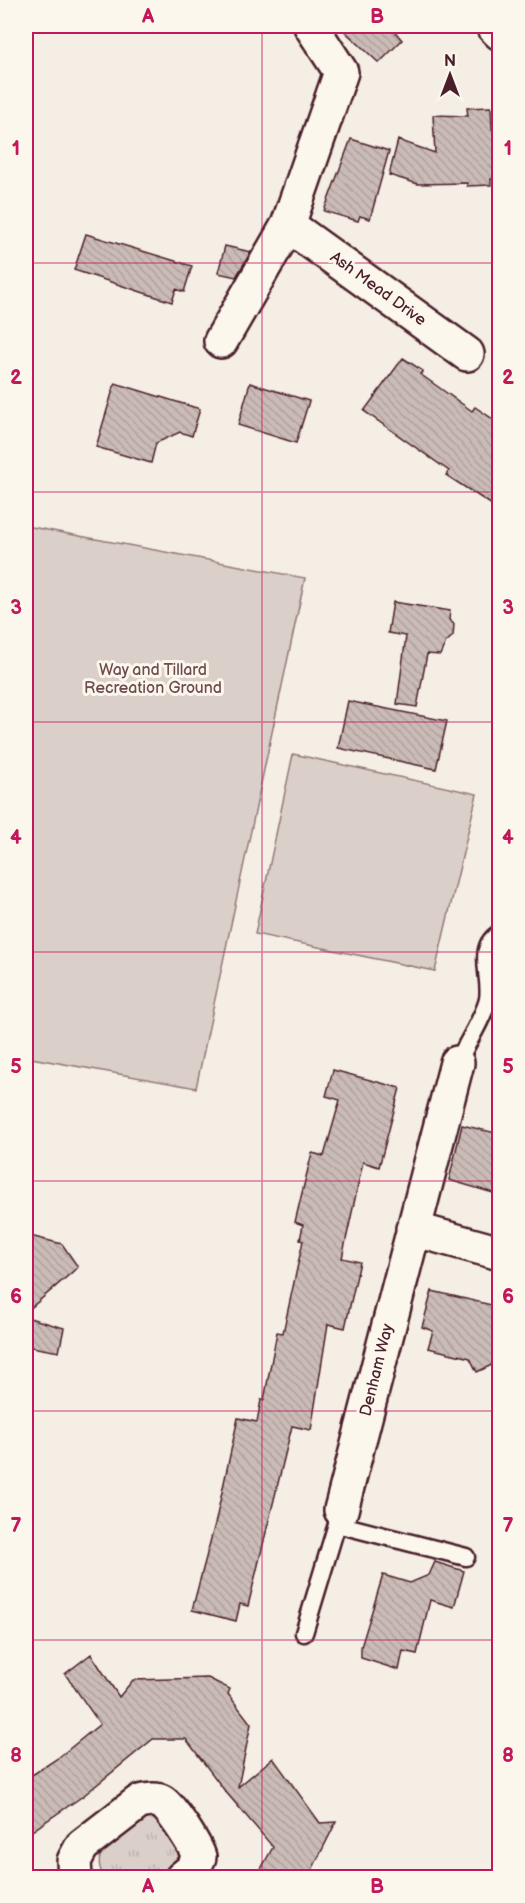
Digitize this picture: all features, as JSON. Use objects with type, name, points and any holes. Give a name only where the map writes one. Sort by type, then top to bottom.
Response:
[{"type":"street","points":[[221,341],[288,225],[341,72],[311,26]]},
{"type":"street","points":[[493,26],[500,33]]},
{"type":"street","name":"Ash Mead Drive","points":[[288,225],[467,354]]},
{"type":"street","name":"Denham Way","points":[[339,1517],[457,1063]]},
{"type":"street","points":[[413,1229],[500,1253]]},
{"type":"street","points":[[75,1878],[74,1861],[81,1846],[139,1802],[150,1800],[162,1802],[196,1845],[199,1857],[194,1869],[182,1878]]},
{"type":"lane","points":[[457,1063],[494,998],[487,950],[491,938],[500,933]]},
{"type":"lane","points":[[303,1633],[339,1517],[466,1557]]},
{"type":"green space","name":"Way and Tillard Recreation Ground","points":[[26,526],[305,578],[196,1088],[26,1057]]},
{"type":"green space","points":[[293,754],[477,794],[435,971],[255,934]]},
{"type":"green space","points":[[156,1815],[182,1850],[181,1856],[156,1877],[104,1877],[99,1864],[103,1850],[145,1817]]},
{"type":"building","points":[[339,26],[390,26],[402,40],[379,63]]},
{"type":"building","points":[[491,107],[492,129],[500,129],[500,179],[491,179],[491,185],[418,184],[389,175],[398,140],[435,153],[433,115],[468,116],[467,108]]},
{"type":"building","points":[[351,139],[389,151],[370,219],[360,216],[358,221],[324,211]]},
{"type":"building","points":[[86,234],[192,266],[184,292],[176,289],[172,302],[74,270]]},
{"type":"building","points":[[225,246],[251,252],[236,277],[218,273]]},
{"type":"building","points":[[403,358],[423,371],[420,374],[472,411],[475,407],[500,424],[500,510],[446,475],[449,471],[364,411]]},
{"type":"building","points":[[115,383],[200,409],[192,436],[180,432],[156,443],[151,463],[96,447]]},
{"type":"building","points":[[250,383],[309,401],[296,443],[238,425]]},
{"type":"building","points":[[393,602],[450,611],[449,620],[454,624],[453,636],[446,642],[440,655],[427,654],[417,707],[397,704],[406,636],[388,633]]},
{"type":"building","points":[[348,701],[447,721],[436,769],[338,748]]},
{"type":"building","points":[[333,1070],[400,1088],[379,1167],[363,1162],[342,1258],[360,1262],[345,1328],[328,1324],[311,1430],[292,1426],[248,1606],[240,1604],[236,1621],[192,1610],[216,1520],[238,1418],[257,1422],[261,1400],[264,1400],[277,1332],[283,1333],[303,1241],[300,1240],[303,1225],[295,1222],[301,1197],[312,1153],[324,1156],[340,1100],[326,1096]]},
{"type":"building","points":[[462,1125],[500,1134],[500,1195],[449,1180]]},
{"type":"building","points":[[26,1235],[62,1244],[78,1267],[26,1312]]},
{"type":"building","points":[[432,1291],[500,1307],[500,1361],[477,1372],[470,1358],[428,1348],[433,1331],[422,1327]]},
{"type":"building","points":[[26,1317],[64,1328],[59,1352],[26,1346]]},
{"type":"building","points":[[435,1562],[464,1571],[454,1607],[430,1600],[417,1654],[403,1651],[399,1670],[361,1658],[361,1647],[383,1575],[410,1583],[429,1575]]},
{"type":"building","points":[[91,1654],[119,1697],[133,1680],[208,1678],[230,1689],[228,1694],[251,1724],[238,1787],[273,1758],[320,1823],[336,1822],[308,1878],[256,1878],[273,1847],[225,1791],[186,1739],[153,1739],[83,1796],[26,1835],[26,1779],[58,1758],[100,1724],[65,1674]]}]
